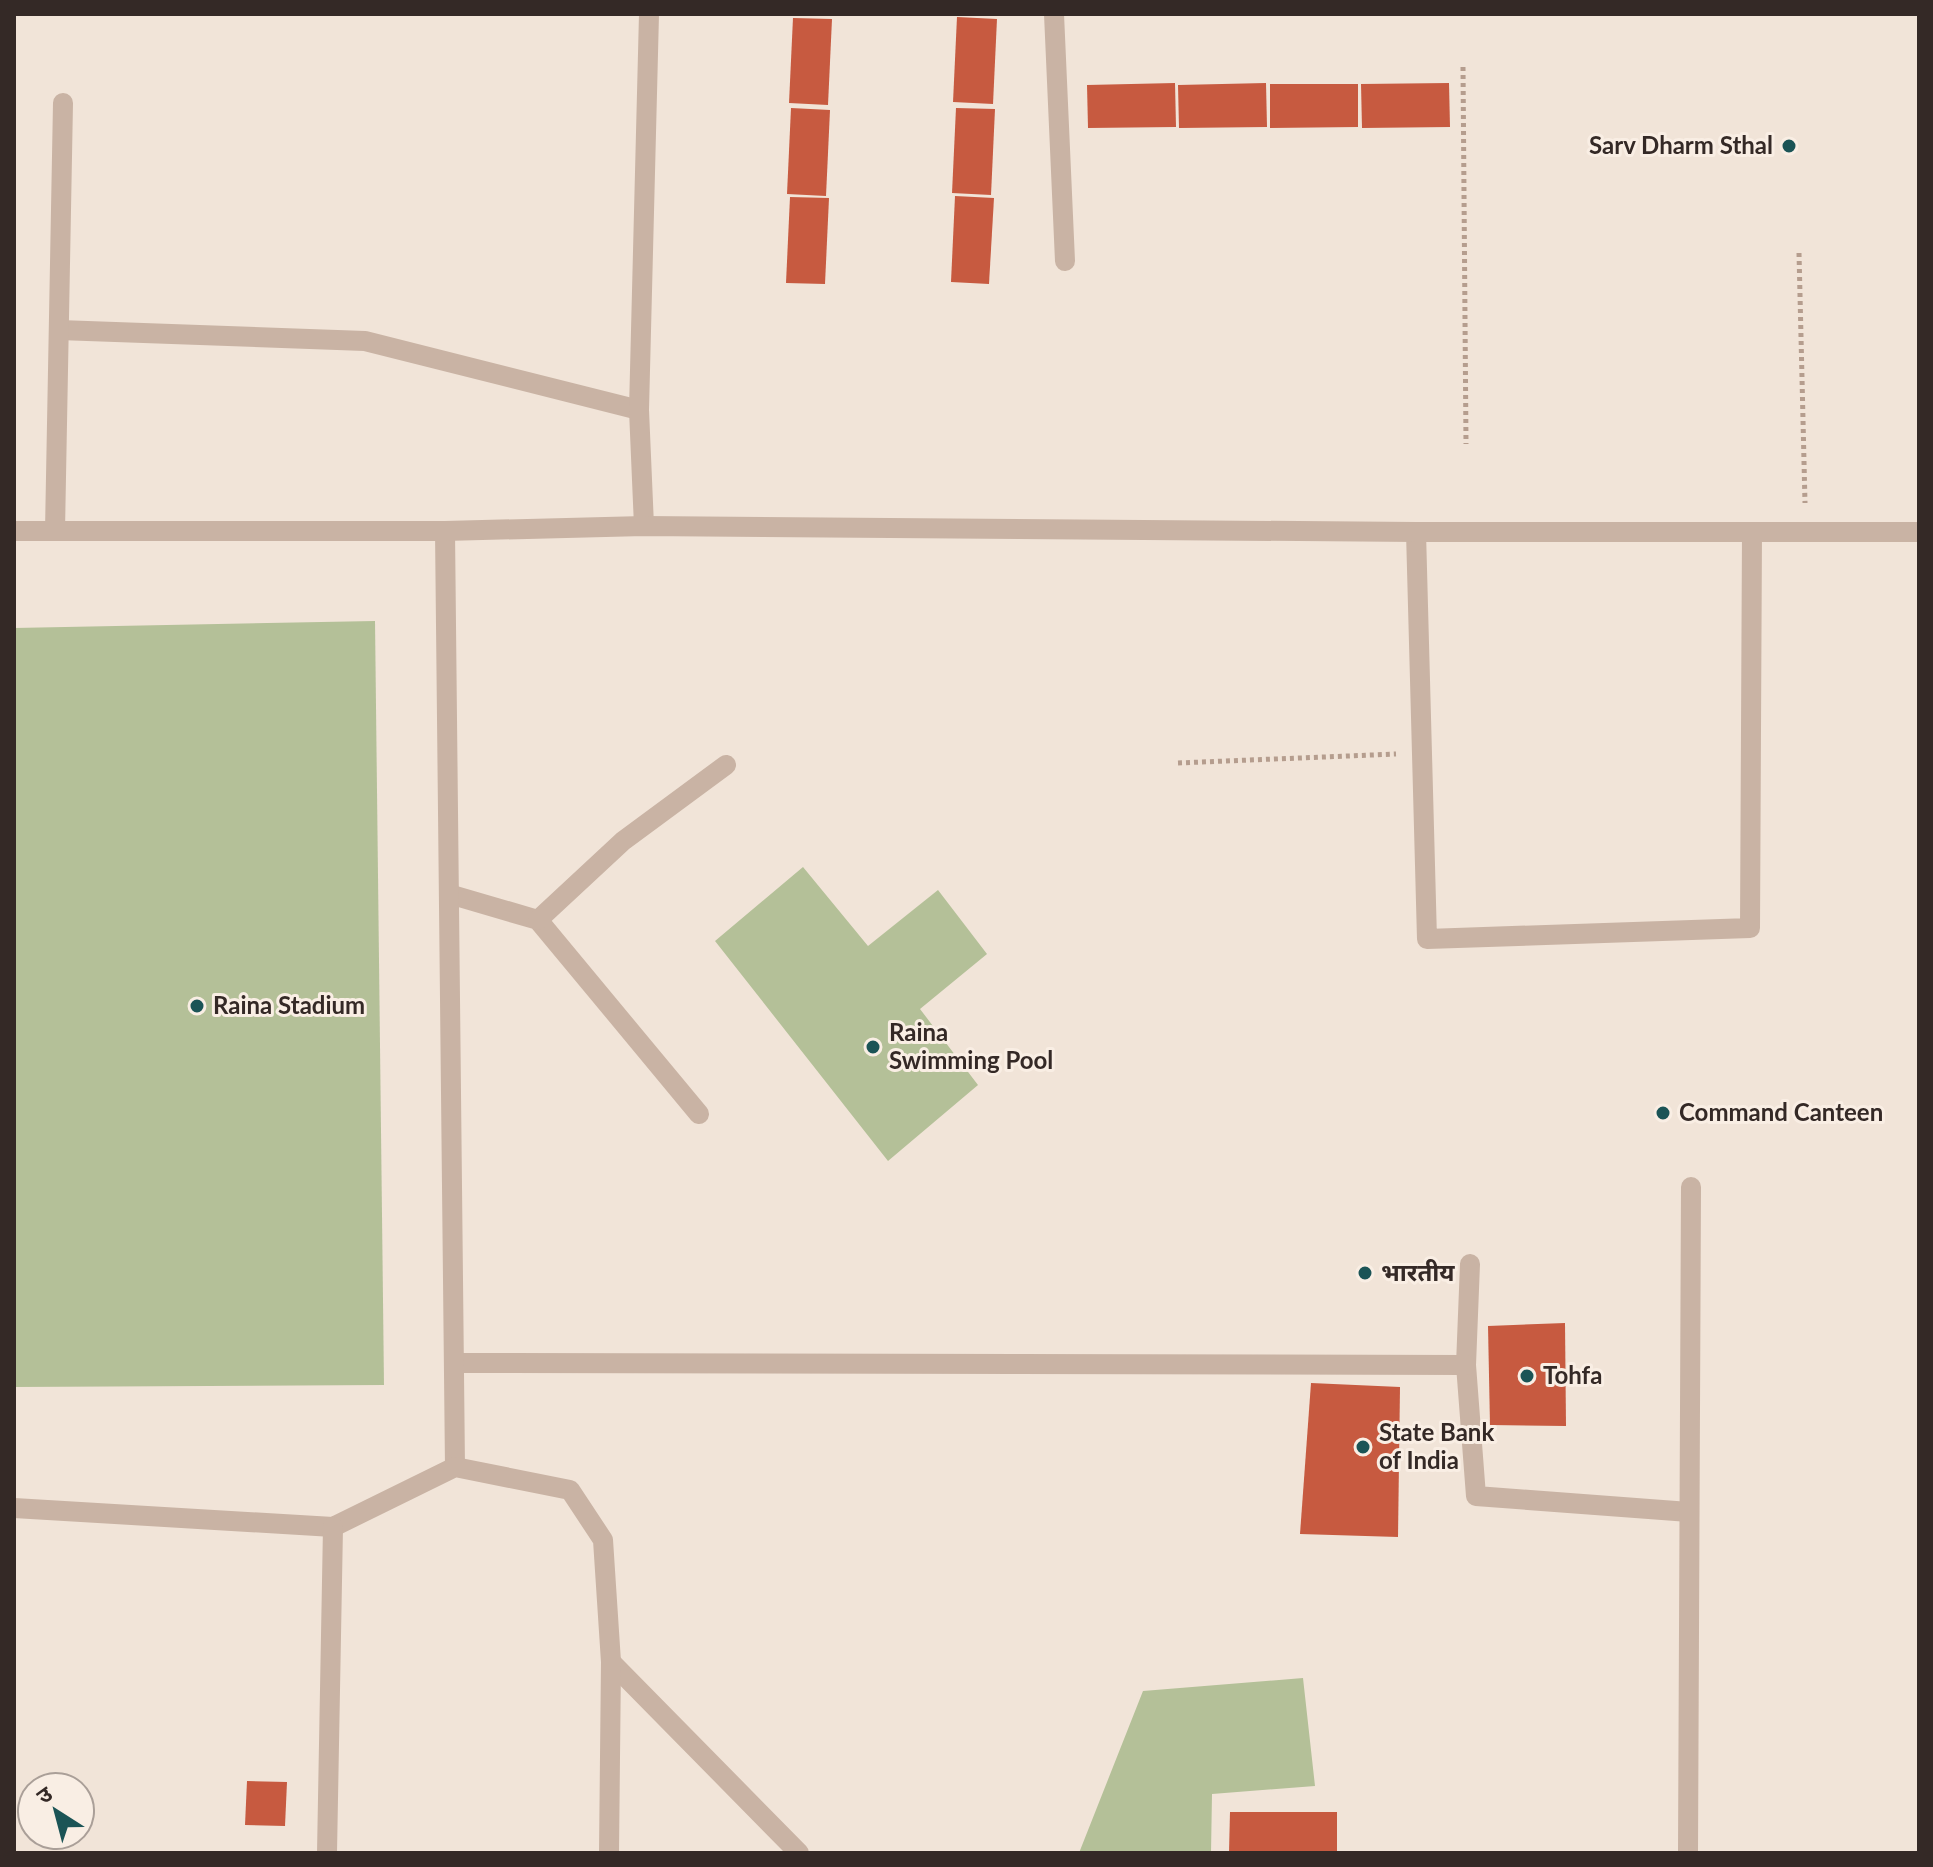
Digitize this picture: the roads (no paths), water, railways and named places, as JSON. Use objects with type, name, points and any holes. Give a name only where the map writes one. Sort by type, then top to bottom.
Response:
[{"type":"street","points":[[644,526],[639,410],[649,14]]},
{"type":"street","points":[[1054,14],[1065,261]]},
{"type":"street","points":[[55,531],[63,103]]},
{"type":"street","points":[[59,330],[365,341],[639,410]]},
{"type":"street","points":[[14,531],[445,531],[644,526],[1919,532]]},
{"type":"street","points":[[445,531],[455,1467]]},
{"type":"street","points":[[1416,532],[1427,939],[1750,928],[1752,532]]},
{"type":"street","points":[[538,920],[623,841],[726,765]]},
{"type":"street","points":[[449,894],[538,920],[699,1114]]},
{"type":"street","points":[[1688,1853],[1691,1187]]},
{"type":"street","points":[[1470,1264],[1466,1365],[1476,1496],[1689,1512]]},
{"type":"street","points":[[454,1363],[1466,1365]]},
{"type":"street","points":[[14,1508],[333,1527],[455,1467],[570,1490],[603,1540],[611,1662],[609,1853]]},
{"type":"street","points":[[327,1853],[333,1527]]},
{"type":"street","points":[[611,1662],[799,1853]]},
{"type":"place","name":"Sarv Dharm Sthal","points":[[1789,146]]},
{"type":"place","name":"Raina Stadium","points":[[197,1006]]},
{"type":"place","name":"Raina Swimming Pool","points":[[873,1047]]},
{"type":"place","name":"Command Canteen","points":[[1663,1113]]},
{"type":"place","name":"भारतीय","points":[[1365,1273]]},
{"type":"place","name":"Tohfa","points":[[1527,1376]]},
{"type":"place","name":"State Bank of India","points":[[1363,1447]]}]
